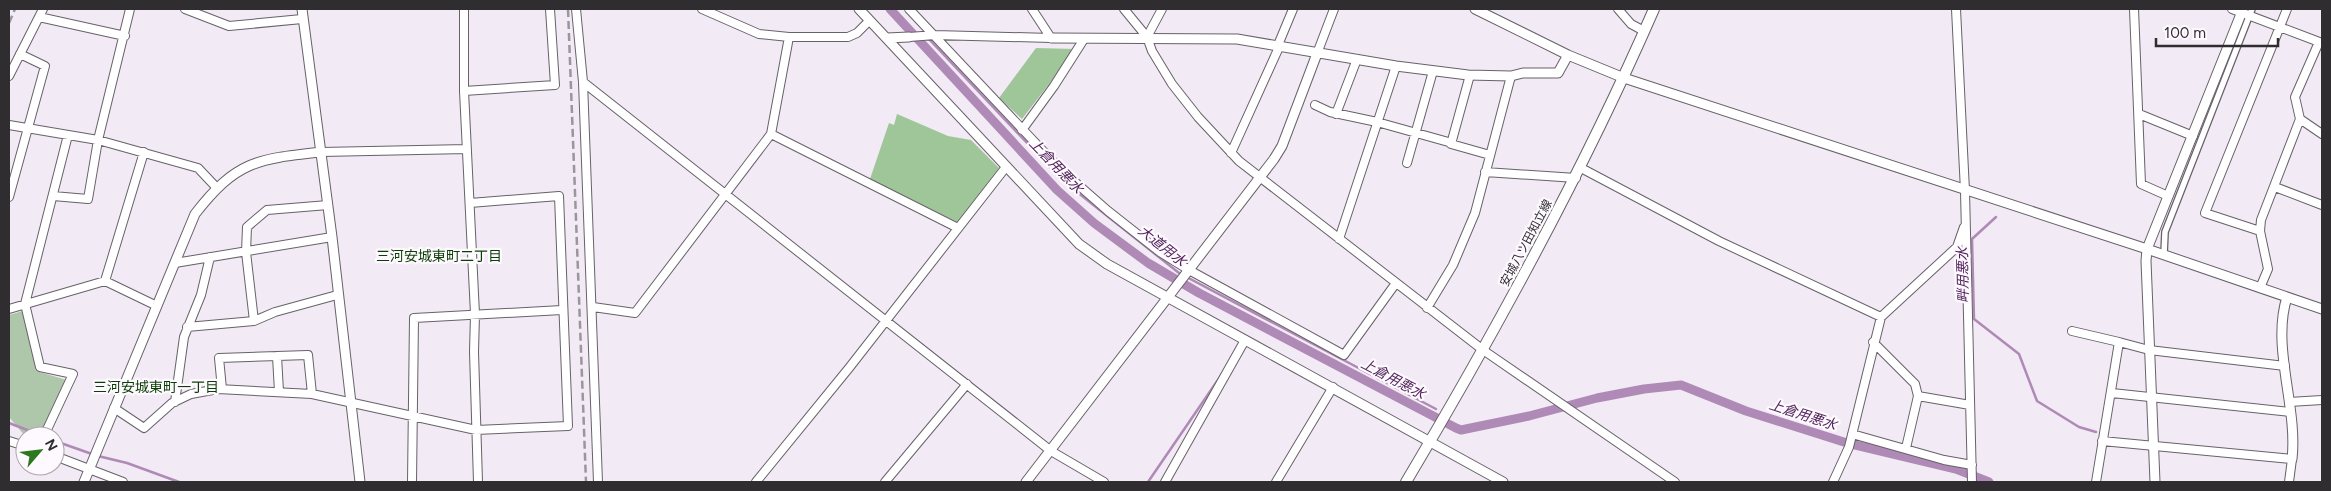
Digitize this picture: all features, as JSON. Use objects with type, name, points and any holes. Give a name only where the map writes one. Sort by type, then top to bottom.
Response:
[{"type":"main road","name":"安城八ツ田知立線","points":[[1406,482],[1483,350],[1576,178],[1624,78],[1654,9]]},
{"type":"street","points":[[9,76],[43,9]]},
{"type":"street","points":[[53,196],[88,199],[98,140],[125,36],[130,9]]},
{"type":"street","points":[[185,9],[229,26],[302,19]]},
{"type":"street","points":[[302,9],[332,237],[349,403],[360,482]]},
{"type":"street","points":[[464,9],[464,91],[475,314],[478,482]]},
{"type":"street","points":[[464,91],[555,85],[550,9]]},
{"type":"street","points":[[576,9],[583,82],[598,482]]},
{"type":"street","points":[[702,9],[712,11],[758,34],[789,37],[848,37],[857,33],[869,21]]},
{"type":"street","points":[[859,9],[1079,244],[1107,264],[1167,298],[1333,387],[1503,482]]},
{"type":"street","points":[[909,9],[1059,168],[1108,211],[1160,252],[1188,271],[1344,355],[1396,283]]},
{"type":"street","points":[[1032,9],[1051,38]]},
{"type":"street","points":[[1124,9],[1147,37],[1152,51],[1172,84],[1198,117],[1231,153],[1483,350],[1675,482]]},
{"type":"street","points":[[1147,37],[1162,9]]},
{"type":"street","points":[[1231,153],[1293,9]]},
{"type":"street","points":[[1026,482],[1261,177],[1282,146],[1334,9]]},
{"type":"street","points":[[1475,9],[1568,55],[1624,78],[1965,191],[2164,254],[2322,309]]},
{"type":"street","points":[[1618,9],[1631,24],[1644,31]]},
{"type":"street","points":[[1956,9],[1965,191],[1964,225],[1966,239],[1972,482]]},
{"type":"street","points":[[2134,9],[2141,184],[2168,196]]},
{"type":"street","points":[[2232,9],[2247,11],[2279,27],[2321,43],[2295,97],[2300,119],[2261,220],[2260,231],[2268,269],[2260,288]]},
{"type":"street","points":[[2260,231],[2205,213],[2287,9]]},
{"type":"street","points":[[2156,482],[2149,350],[2147,249],[2247,11]]},
{"type":"street","points":[[2164,254],[2165,232],[2247,11]]},
{"type":"street","points":[[39,17],[125,36]]},
{"type":"street","points":[[887,38],[935,36],[1084,39],[1147,37],[1237,39],[1396,66],[1470,75],[1511,76],[1524,72],[1558,72],[1568,55]]},
{"type":"street","points":[[592,307],[635,313],[771,134],[789,37]]},
{"type":"street","points":[[1022,130],[1054,86],[1084,39]]},
{"type":"street","points":[[9,198],[45,66],[20,54]]},
{"type":"street","points":[[1336,114],[1357,59]]},
{"type":"street","points":[[1339,239],[1396,66]]},
{"type":"street","points":[[1407,163],[1433,71]]},
{"type":"street","points":[[1452,143],[1470,75]]},
{"type":"street","points":[[1427,308],[1453,264],[1475,213],[1511,76]]},
{"type":"street","points":[[583,82],[802,257],[886,320],[1051,451],[1104,482]]},
{"type":"street","points":[[1315,105],[1336,114],[1376,122],[1490,155]]},
{"type":"street","points":[[2139,114],[2193,136]]},
{"type":"street","points":[[2300,119],[2322,134]]},
{"type":"street","points":[[9,125],[98,140],[198,168],[216,188]]},
{"type":"street","points":[[771,134],[958,228]]},
{"type":"street","points":[[49,426],[73,374],[40,367],[25,304],[68,135]]},
{"type":"street","points":[[84,482],[195,214],[216,188],[242,168],[278,157],[321,152],[467,149]]},
{"type":"street","points":[[105,281],[144,152]]},
{"type":"street","points":[[756,482],[1006,167]]},
{"type":"street","points":[[1581,168],[1719,241],[1881,317]]},
{"type":"street","points":[[1485,172],[1576,178]]},
{"type":"street","points":[[2275,187],[2322,205]]},
{"type":"street","points":[[114,408],[144,428],[174,402],[191,394],[222,389],[312,394],[414,418],[476,430],[568,426],[559,196],[470,202]]},
{"type":"street","points":[[254,321],[246,252],[247,226],[267,210],[328,205]]},
{"type":"street","points":[[1833,482],[1851,440],[1881,317],[1957,247],[1964,225]]},
{"type":"street","points":[[175,264],[332,237]]},
{"type":"street","points":[[174,402],[184,337],[201,295],[210,257]]},
{"type":"street","points":[[9,309],[105,281],[157,306]]},
{"type":"street","points":[[188,326],[254,321],[275,312],[337,295]]},
{"type":"street","points":[[2287,297],[2282,315],[2285,366],[2291,412],[2292,459],[2289,482]]},
{"type":"street","points":[[412,482],[414,318],[562,310]]},
{"type":"street","points":[[2072,331],[2149,350],[2285,366]]},
{"type":"street","points":[[1165,482],[1245,340]]},
{"type":"street","points":[[1874,342],[1915,384],[1918,396],[1906,448]]},
{"type":"street","points":[[2096,482],[2119,342]]},
{"type":"street","points":[[222,389],[219,358],[308,355],[312,394]]},
{"type":"street","points":[[277,356],[279,392]]},
{"type":"street","points":[[885,482],[967,384]]},
{"type":"street","points":[[1276,482],[1333,387]]},
{"type":"street","points":[[2112,393],[2291,412]]},
{"type":"street","points":[[1918,396],[1970,405]]},
{"type":"street","points":[[2290,402],[2322,400]]},
{"type":"street","points":[[1851,440],[1906,448],[1972,468]]},
{"type":"street","points":[[2102,441],[2292,459]]},
{"type":"street","points":[[65,460],[123,482]]},
{"type":"green space","points":[[1036,48],[1076,49],[1022,119],[999,98]]},
{"type":"green space","points":[[897,114],[948,136],[971,140],[999,168],[957,222],[870,179],[889,123],[894,125]]},
{"type":"green space","points":[[26,310],[36,371],[70,381],[49,426],[17,426],[9,417],[9,315]]},
{"type":"waterway","name":"上倉用悪水","points":[[890,9],[1057,190],[1094,223],[1148,263],[1199,293],[1456,428],[1461,430],[1529,416],[1597,398],[1644,389],[1681,385],[1746,411],[1847,443],[1956,469],[1989,482]]},
{"type":"waterway","name":"大道用水","points":[[928,38],[1062,180],[1179,273],[1436,409]]},
{"type":"waterway","name":"畔用悪水","points":[[1996,217],[1972,239],[1974,319],[2019,354],[2037,401],[2079,427],[2096,432]]},
{"type":"waterway","points":[[1148,482],[1222,374]]},
{"type":"waterway","points":[[9,423],[17,426]]},
{"type":"waterway","points":[[65,445],[92,454]]},
{"type":"waterway","points":[[98,456],[127,463],[179,482]]},
{"type":"railway","points":[[9,23],[15,9]]},
{"type":"railway","points":[[568,9],[586,482]]},
{"type":"district","name":"三河安城東町二丁目","points":[[439,256]]},
{"type":"district","name":"三河安城東町一丁目","points":[[156,387]]}]
